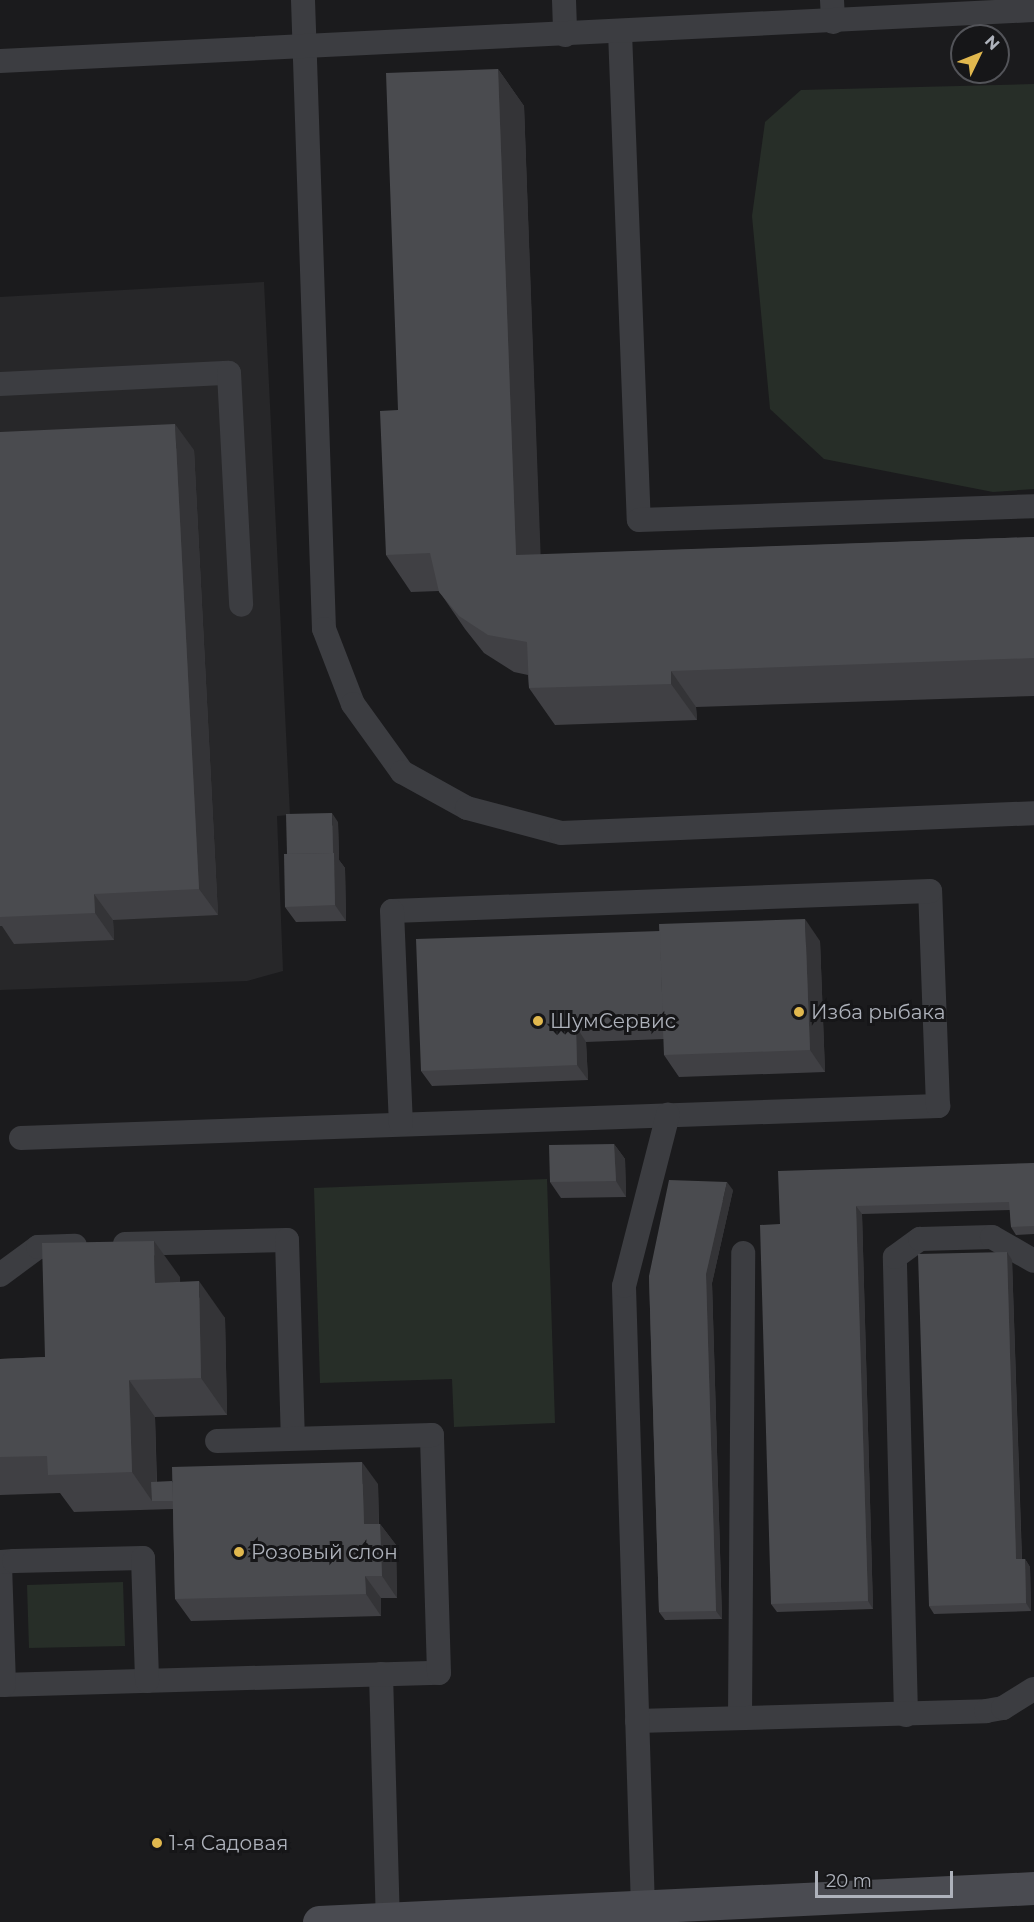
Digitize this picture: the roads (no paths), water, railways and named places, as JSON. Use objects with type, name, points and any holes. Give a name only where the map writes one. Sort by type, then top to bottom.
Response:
[{"type":"main road","points":[[319,1922],[644,1909],[1034,1888]]},
{"type":"lane","points":[[303,0],[324,629],[353,704],[402,772],[467,808],[561,833],[1034,813]]},
{"type":"lane","points":[[564,0],[565,35]]},
{"type":"lane","points":[[0,61],[620,32],[833,11],[1034,10]]},
{"type":"lane","points":[[620,32],[639,520],[1034,506]]},
{"type":"lane","points":[[0,384],[229,373],[242,605]]},
{"type":"lane","points":[[21,1138],[938,1106],[930,891],[393,911],[401,1124]]},
{"type":"lane","points":[[644,1909],[624,1286],[668,1115]]},
{"type":"lane","points":[[906,1715],[895,1257],[920,1239],[992,1237],[1034,1261]]},
{"type":"lane","points":[[0,1275],[38,1247],[287,1240],[293,1438]]},
{"type":"lane","points":[[740,1718],[743,1253]]},
{"type":"lane","points":[[147,1681],[143,1558],[0,1562],[2,1685],[439,1673],[432,1435],[217,1441]]},
{"type":"lane","points":[[381,1674],[388,1919]]},
{"type":"lane","points":[[638,1721],[906,1715],[1003,1708],[1034,1689]]},
{"type":"place","name":"Изба рыбака","points":[[799,1012]]},
{"type":"place","name":"ШумСервис","points":[[538,1021]]},
{"type":"place","name":"Розовый слон","points":[[239,1552]]},
{"type":"place","name":"1-я Садовая","points":[[157,1843]]}]
